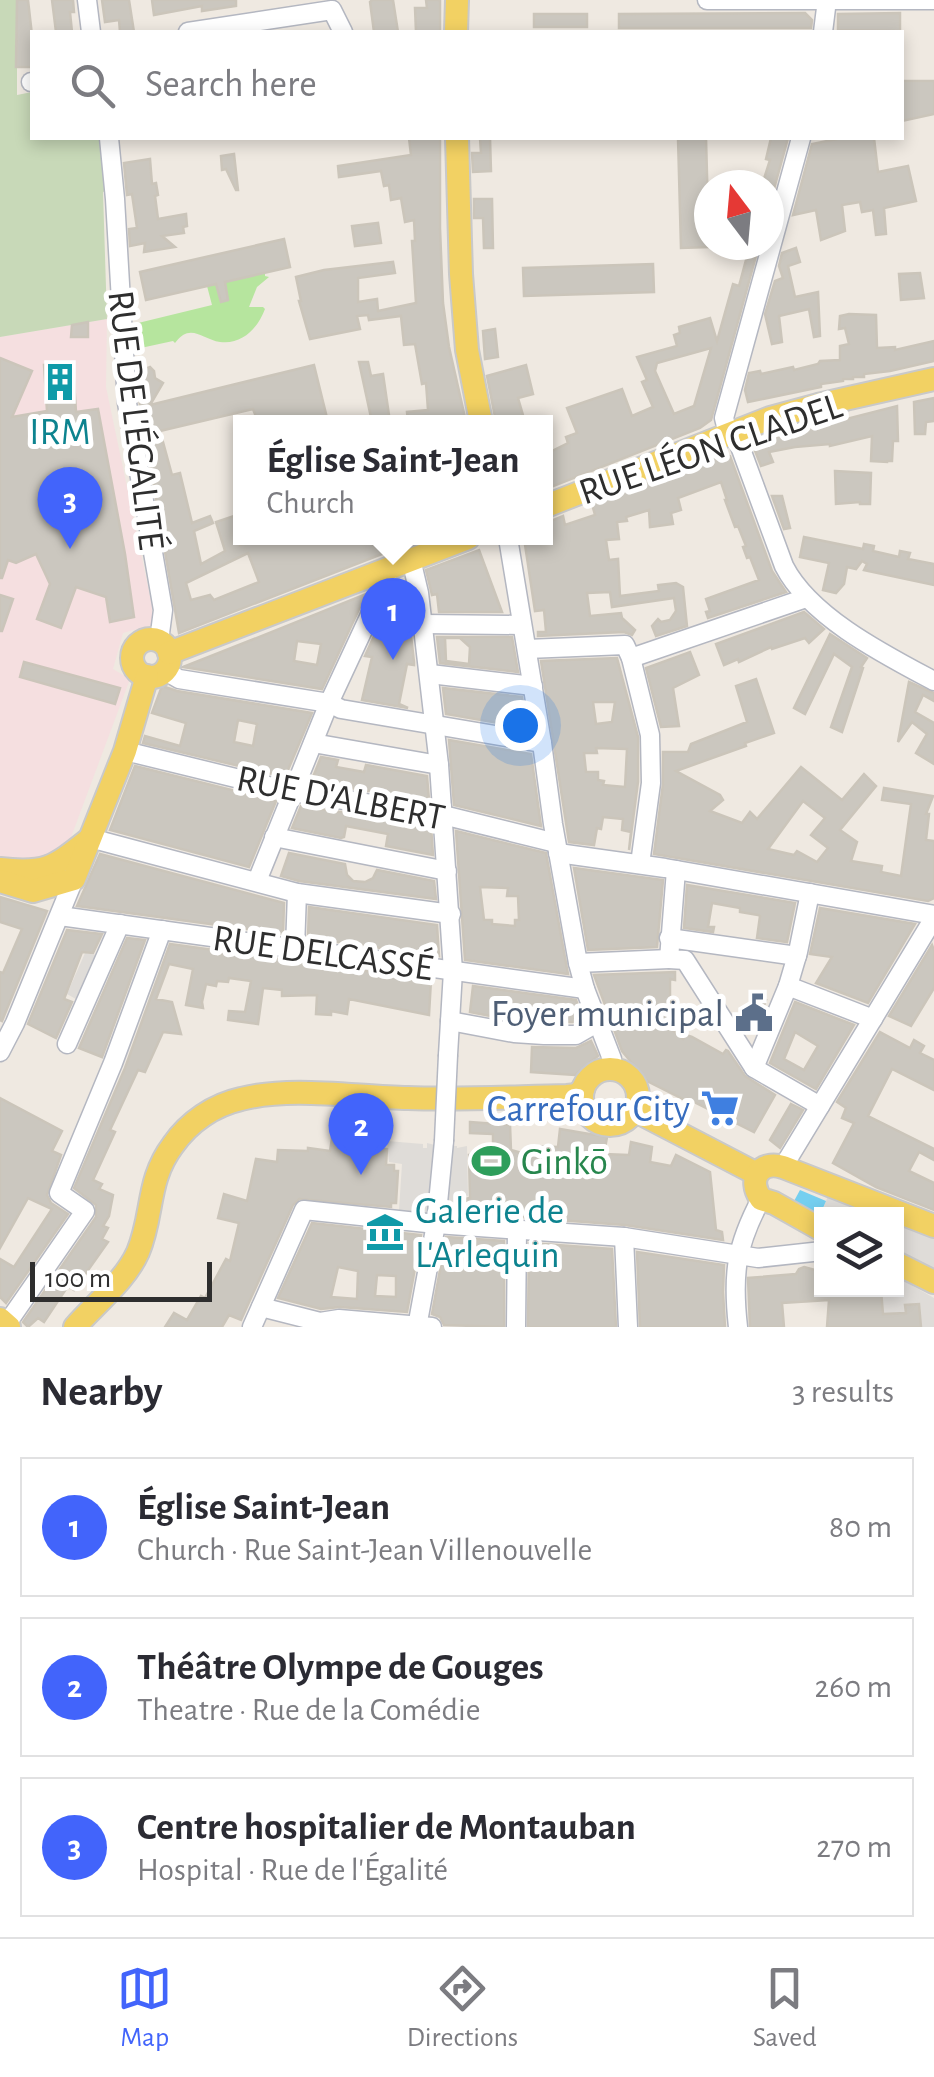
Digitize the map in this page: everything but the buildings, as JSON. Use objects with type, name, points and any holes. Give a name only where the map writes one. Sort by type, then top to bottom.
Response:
[{"type":"main road","points":[[456,30],[457,0]]},
{"type":"main road","points":[[457,140],[467,350],[480,415]]},
{"type":"main road","name":"RUE LÉON CLADEL","points":[[553,503],[731,432],[818,405],[934,379]]},
{"type":"main road","points":[[56,891],[61,862],[90,838],[160,660],[450,545]]},
{"type":"main road","points":[[0,869],[27,871],[56,891]]},
{"type":"main road","points":[[0,881],[56,891]]},
{"type":"main road","points":[[75,1327],[124,1274],[138,1252],[150,1194],[170,1148],[208,1112],[239,1099],[261,1094],[567,1096],[577,1095],[598,1072],[613,1069],[630,1076],[636,1084],[639,1102],[630,1119],[612,1126],[566,1107],[458,1103],[430,1098]]},
{"type":"main road","points":[[583,1088],[586,1113]]},
{"type":"main road","points":[[636,1111],[757,1174]]},
{"type":"main road","points":[[814,1226],[767,1201],[754,1186],[757,1174],[769,1165],[783,1166],[934,1226]]},
{"type":"main road","points":[[767,1201],[787,1198],[793,1188],[792,1177],[783,1166]]},
{"type":"main road","points":[[904,1267],[934,1282]]},
{"type":"street","points":[[87,0],[91,30]]},
{"type":"street","points":[[707,0],[934,0]]},
{"type":"street","points":[[823,30],[827,0]]},
{"type":"street","points":[[201,30],[332,10],[342,30]]},
{"type":"street","name":"RUE DE L'ÉGALITÉ","points":[[108,140],[127,404],[164,610],[160,660]]},
{"type":"street","points":[[800,140],[724,418],[738,440],[793,584],[865,642],[934,681]]},
{"type":"street","points":[[509,545],[578,962],[613,1069]]},
{"type":"street","points":[[261,1307],[323,1325],[338,1319],[423,1326],[444,1141],[452,970],[430,674],[423,624],[400,564]]},
{"type":"street","points":[[257,882],[329,703],[382,587],[400,564]]},
{"type":"street","points":[[631,658],[806,598]]},
{"type":"street","points":[[423,624],[521,625]]},
{"type":"street","points":[[527,649],[624,645],[631,658],[650,735],[651,783],[640,864]]},
{"type":"street","points":[[160,660],[179,680],[542,743]]},
{"type":"street","points":[[430,674],[533,686]]},
{"type":"street","points":[[313,743],[439,765]]},
{"type":"street","name":"RUE D'ALBERT","points":[[125,751],[293,792],[443,816],[557,848],[934,917]]},
{"type":"street","points":[[274,837],[447,871]]},
{"type":"street","points":[[90,838],[297,893],[450,914]]},
{"type":"street","points":[[669,958],[676,870]]},
{"type":"street","points":[[0,1052],[15,1023],[56,891]]},
{"type":"street","name":"RUE DELCASSÉ","points":[[56,891],[120,924],[585,990]]},
{"type":"street","points":[[754,1068],[788,986],[810,892]]},
{"type":"street","points":[[294,948],[297,893]]},
{"type":"street","points":[[783,1166],[934,917]]},
{"type":"street","points":[[67,1044],[120,924]]},
{"type":"street","points":[[5,1324],[84,1211],[58,1193],[113,1063],[162,930]]},
{"type":"street","points":[[669,938],[797,956]]},
{"type":"street","points":[[578,962],[685,960],[754,1068],[820,1106]]},
{"type":"street","points":[[788,986],[873,1019]]},
{"type":"street","points":[[450,1021],[544,1035],[576,1035],[597,1024]]},
{"type":"street","points":[[738,1327],[736,1263],[767,1201]]},
{"type":"street","points":[[252,1327],[304,1210],[624,1237],[736,1263],[814,1252]]},
{"type":"street","points":[[516,1327],[517,1230]]},
{"type":"street","points":[[624,1237],[628,1327]]},
{"type":"shaded area","points":[[107,319],[106,387],[152,606],[152,625],[123,633],[113,669],[130,679],[70,840],[37,863],[0,860],[0,337]]},
{"type":"shaded area","points":[[85,953],[103,956],[83,1003],[67,994]]},
{"type":"shaded area","points":[[387,1141],[423,1144],[423,1148],[427,1148],[427,1143],[467,1146],[468,1196],[463,1197],[462,1217],[399,1210],[402,1164],[389,1162]]},
{"type":"shaded area","points":[[830,1191],[872,1207],[824,1207]]},
{"type":"shaded area","points":[[904,1220],[934,1231],[934,1278],[904,1263]]},
{"type":"shaded area","points":[[904,1281],[934,1298],[934,1327],[921,1327],[920,1304],[905,1305],[906,1313],[883,1314],[882,1297],[904,1297]]},
{"type":"green space","points":[[0,0],[17,0],[17,95],[30,92],[30,140],[99,140],[106,191],[103,192],[107,319],[0,337]]},
{"type":"green space","points":[[265,273],[269,277],[257,287],[249,307],[265,309],[258,323],[242,338],[220,342],[191,333],[175,343],[136,349],[134,324],[212,305],[207,286],[216,284],[218,290],[225,282]]},
{"type":"water","points":[[800,1190],[826,1201],[823,1207],[814,1207],[814,1212],[793,1203]]},
{"type":"place","name":"IRM","points":[[60,382]]},
{"type":"place","name":"Centre hospitalier de Montauban","points":[[70,549]]},
{"type":"place","name":"Église Saint-Jean","points":[[393,660]]},
{"type":"place","name":"Foyer municipal","points":[[754,1013]]},
{"type":"place","name":"Carrefour City","points":[[720,1108]]},
{"type":"place","name":"Ginkō","points":[[491,1161]]},
{"type":"place","name":"Théâtre Olympe de Gouges","points":[[361,1175]]},
{"type":"place","name":"Galerie de L'Arlequin","points":[[385,1232]]}]
